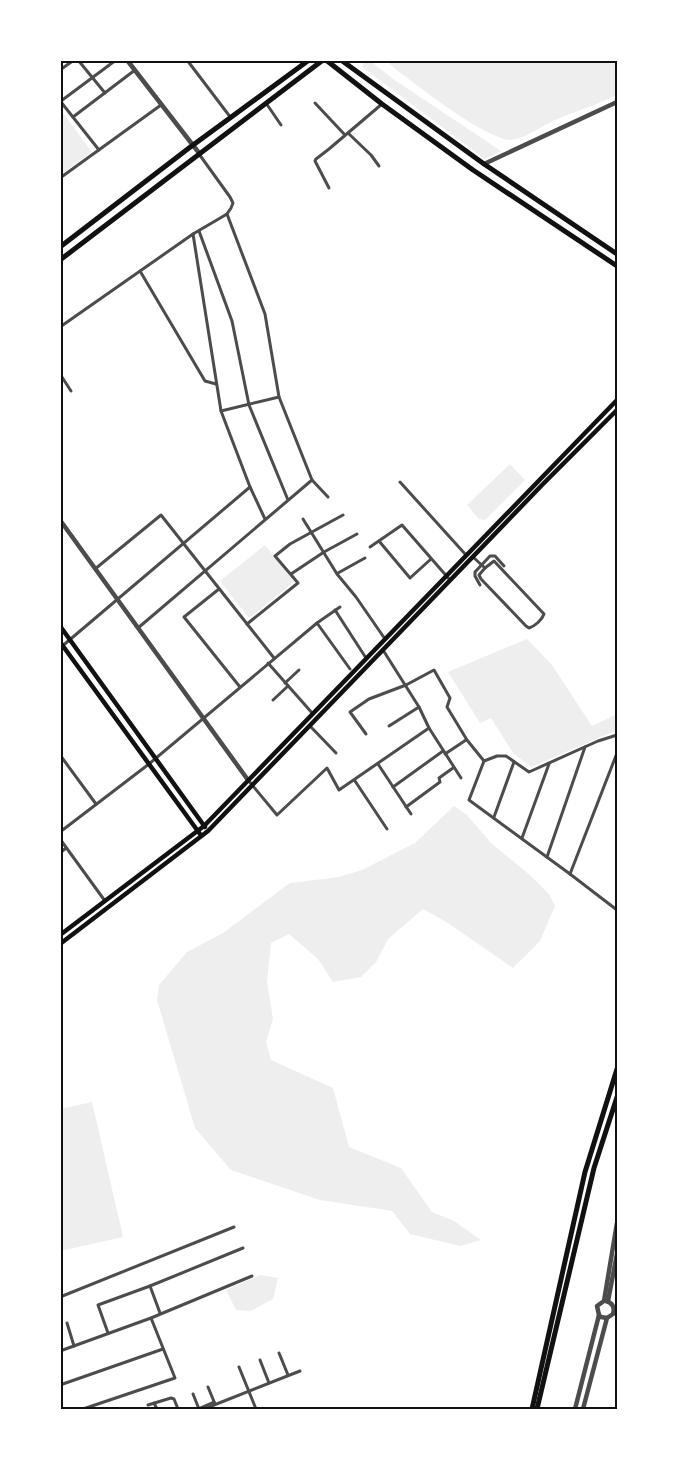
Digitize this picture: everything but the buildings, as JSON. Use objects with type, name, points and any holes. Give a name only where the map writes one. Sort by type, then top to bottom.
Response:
[{"type":"main road","points":[[60,247],[192,145],[309,60]]},
{"type":"main road","points":[[60,260],[198,153],[325,60],[473,170],[617,266]]},
{"type":"main road","points":[[341,60],[484,164],[617,254]]},
{"type":"main road","points":[[60,944],[202,837],[206,829],[248,780],[617,399]]},
{"type":"main road","points":[[60,935],[198,832],[206,829],[310,726],[617,410]]},
{"type":"main road","points":[[60,626],[206,829]]},
{"type":"main road","points":[[61,645],[202,837]]},
{"type":"main road","points":[[146,870],[150,876]]},
{"type":"main road","points":[[534,1409],[581,1189],[617,1069]]},
{"type":"main road","points":[[534,1409],[594,1168],[617,1097]]},
{"type":"main road","points":[[581,1189],[588,1191]]},
{"type":"street","points":[[60,70],[76,60],[105,93]]},
{"type":"street","points":[[99,150],[60,101],[116,60]]},
{"type":"street","points":[[60,327],[193,234],[227,214],[233,203],[127,60]]},
{"type":"street","points":[[187,60],[231,118]]},
{"type":"street","points":[[73,117],[135,70]]},
{"type":"street","points":[[484,164],[617,102]]},
{"type":"street","points":[[266,103],[281,125]]},
{"type":"street","points":[[315,103],[371,155],[379,166]]},
{"type":"street","points":[[329,188],[315,161],[382,104]]},
{"type":"street","points":[[60,178],[161,105]]},
{"type":"street","points":[[227,214],[265,314],[279,397],[312,480],[328,497]]},
{"type":"street","points":[[199,231],[232,321],[249,405],[288,500]]},
{"type":"street","points":[[193,234],[221,411],[250,487],[265,519]]},
{"type":"street","points":[[140,271],[205,381],[217,384]]},
{"type":"street","points":[[60,374],[71,391]]},
{"type":"street","points":[[221,411],[279,397]]},
{"type":"street","points":[[138,628],[312,480]]},
{"type":"street","points":[[400,482],[466,555]]},
{"type":"street","points":[[61,645],[70,640],[250,487]]},
{"type":"street","points":[[96,569],[161,515],[274,658]]},
{"type":"street","points":[[247,624],[298,583],[275,556],[312,531],[343,515]]},
{"type":"street","points":[[303,519],[337,574],[385,639]]},
{"type":"street","points":[[60,520],[248,780],[277,815],[327,768],[339,790],[429,728]]},
{"type":"street","points":[[370,546],[402,525],[450,580]]},
{"type":"street","points":[[291,574],[357,534]]},
{"type":"street","points":[[379,541],[410,578],[431,559]]},
{"type":"street","points":[[480,585],[474,575],[475,572],[490,556],[493,555],[504,566]]},
{"type":"street","points":[[474,556],[486,568]]},
{"type":"street","points":[[337,574],[365,558]]},
{"type":"street","points":[[494,561],[497,563],[541,610],[543,617],[533,627],[526,626],[481,579],[479,575],[486,568],[494,561]]},
{"type":"street","points":[[219,589],[184,617],[240,687]]},
{"type":"street","points":[[60,832],[149,764],[317,622],[340,607]]},
{"type":"street","points":[[335,610],[366,658]]},
{"type":"street","points":[[317,622],[350,669]]},
{"type":"street","points":[[383,650],[461,778]]},
{"type":"street","points":[[268,663],[313,714]]},
{"type":"street","points":[[273,700],[299,670]]},
{"type":"street","points":[[366,734],[350,712],[369,699],[406,685],[434,670],[450,698],[447,707],[467,740],[484,761]]},
{"type":"street","points":[[389,726],[419,707]]},
{"type":"street","points":[[310,726],[336,753]]},
{"type":"street","points":[[617,735],[529,772],[506,756],[496,756],[484,761],[469,800],[617,910]]},
{"type":"street","points":[[393,787],[444,752],[467,740]]},
{"type":"street","points":[[547,857],[585,747]]},
{"type":"street","points":[[570,874],[617,753]]},
{"type":"street","points":[[60,755],[96,804]]},
{"type":"street","points":[[494,817],[514,762]]},
{"type":"street","points":[[378,764],[411,814]]},
{"type":"street","points":[[522,838],[549,764]]},
{"type":"street","points":[[406,807],[440,782],[439,778],[454,768]]},
{"type":"street","points":[[354,780],[387,829]]},
{"type":"street","points":[[60,839],[105,901]]},
{"type":"street","points":[[60,853],[66,848]]},
{"type":"street","points":[[606,1301],[617,1225]]},
{"type":"street","points":[[60,1297],[234,1227]]},
{"type":"street","points":[[108,1333],[98,1305],[243,1248]]},
{"type":"street","points":[[575,1409],[598,1315],[597,1306],[606,1301],[617,1254]]},
{"type":"street","points":[[60,1351],[151,1318],[252,1276]]},
{"type":"street","points":[[150,1286],[160,1313]]},
{"type":"street","points":[[583,1409],[614,1307],[606,1301]]},
{"type":"street","points":[[598,1315],[612,1314],[617,1319]]},
{"type":"street","points":[[83,1409],[175,1378],[151,1318]]},
{"type":"street","points":[[67,1323],[74,1346]]},
{"type":"street","points":[[60,1385],[163,1349]]},
{"type":"street","points":[[279,1353],[288,1376]]},
{"type":"street","points":[[260,1360],[269,1383]]},
{"type":"street","points":[[239,1367],[256,1409]]},
{"type":"street","points":[[206,1406],[300,1371]]},
{"type":"street","points":[[206,1406],[208,1387]]},
{"type":"street","points":[[193,1394],[206,1406]]},
{"type":"street","points":[[148,1405],[171,1398],[174,1399],[178,1409]]},
{"type":"street","points":[[154,1403],[157,1409]]},
{"type":"shaded area","points":[[366,60],[501,151],[485,159],[362,67]]},
{"type":"shaded area","points":[[385,60],[617,60],[617,95],[512,140],[500,138],[467,120]]},
{"type":"shaded area","points":[[60,109],[92,152],[60,175]]},
{"type":"shaded area","points":[[510,464],[525,480],[485,520],[479,519],[467,505]]},
{"type":"shaded area","points":[[265,545],[294,582],[249,618],[220,581]]},
{"type":"shaded area","points":[[527,639],[552,665],[592,726],[617,714],[617,730],[531,767],[513,753],[491,718],[480,723],[448,672]]},
{"type":"shaded area","points":[[454,806],[467,815],[491,843],[549,894],[555,906],[540,941],[513,968],[448,923],[423,909],[388,939],[376,962],[361,977],[333,982],[318,959],[289,934],[271,943],[267,982],[273,1019],[266,1042],[271,1060],[333,1088],[349,1147],[401,1168],[432,1212],[454,1221],[481,1240],[460,1246],[410,1234],[392,1211],[320,1200],[231,1170],[195,1128],[157,1000],[159,985],[187,952],[223,933],[290,883],[339,877],[362,870],[415,843]]},
{"type":"shaded area","points":[[92,1102],[123,1237],[60,1251],[60,1109]]},
{"type":"shaded area","points":[[260,1275],[278,1278],[273,1299],[251,1311],[236,1310],[226,1290]]}]
